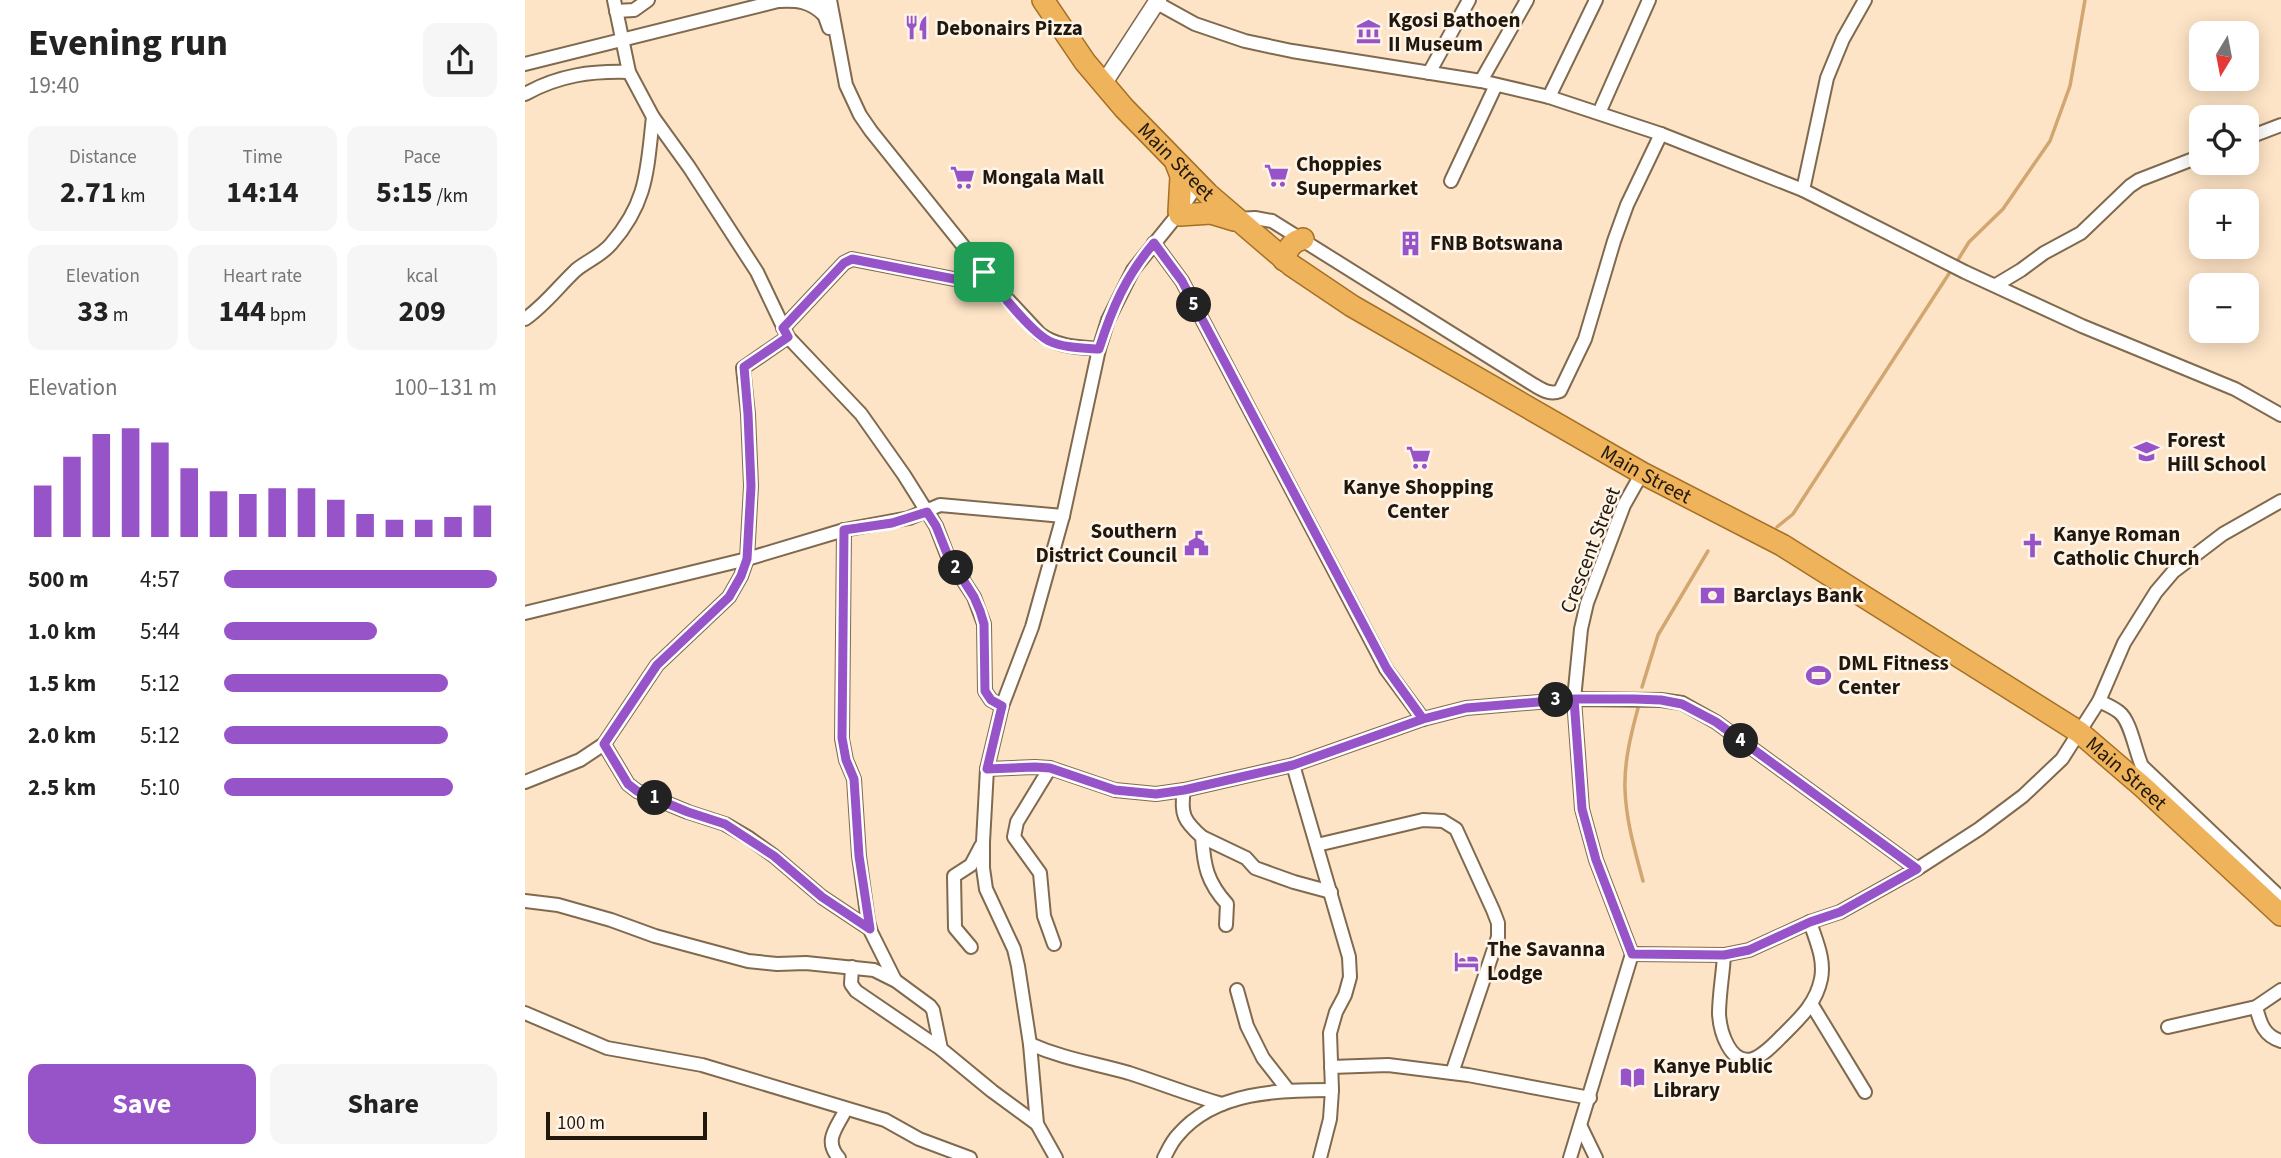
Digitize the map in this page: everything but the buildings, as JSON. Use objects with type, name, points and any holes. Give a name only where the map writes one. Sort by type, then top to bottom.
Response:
[{"type":"highway","name":"Main Street","points":[[1043,0],[1085,62],[1124,108],[1169,151],[1203,189],[1284,260],[1352,306],[1642,473],[1782,545],[2079,732],[2143,787],[2281,915]]},
{"type":"highway","points":[[1175,160],[1181,176],[1178,215],[1216,214],[1240,223]]},
{"type":"highway","points":[[1284,260],[1289,247],[1303,239]]},
{"type":"street","points":[[648,0],[633,10],[615,5],[629,72],[653,117],[757,272],[786,332],[861,414],[936,526],[948,556],[980,611],[984,624],[985,691],[991,700],[1002,706]]},
{"type":"street","points":[[664,30],[751,0]]},
{"type":"street","points":[[525,64],[781,0],[804,2],[829,16]]},
{"type":"street","points":[[819,0],[829,16],[846,85],[860,115],[984,272],[1019,312],[1049,340],[1068,346],[1099,349]]},
{"type":"street","points":[[829,16],[830,0]]},
{"type":"street","points":[[829,16],[841,0]]},
{"type":"street","points":[[1429,74],[1469,0]]},
{"type":"street","points":[[1481,81],[1527,0]]},
{"type":"street","points":[[1549,97],[1596,0]]},
{"type":"street","points":[[1599,113],[1649,0]]},
{"type":"street","points":[[1803,190],[1827,78],[1843,38],[1865,0]]},
{"type":"street","points":[[1104,83],[1158,1],[1195,24],[1245,41],[1481,81],[1549,97],[1661,134],[1803,190],[1965,272],[2082,326],[2235,389],[2281,415]]},
{"type":"street","points":[[525,94],[585,72],[629,72]]},
{"type":"street","points":[[1451,181],[1496,85]]},
{"type":"street","points":[[525,319],[542,308],[576,270],[610,246],[632,215],[645,184],[653,117]]},
{"type":"street","points":[[2259,133],[2281,125]]},
{"type":"street","points":[[1240,223],[1255,218],[1272,221],[1534,385],[1554,393],[1560,391],[1585,339],[1627,205],[1661,134]]},
{"type":"street","points":[[1996,285],[2044,253],[2081,233],[2139,180],[2189,161]]},
{"type":"street","points":[[1056,1158],[1037,1124],[1030,1044],[1014,949],[986,889],[983,842],[987,769],[1002,706],[1032,628],[1063,516],[1099,349],[1121,291],[1133,270],[1178,215],[1196,206],[1203,189]]},
{"type":"street","points":[[1154,243],[1182,281],[1387,669],[1423,719]]},
{"type":"street","points":[[525,782],[580,760],[604,744],[657,665],[729,597],[741,576],[747,559],[751,486],[744,367],[786,332],[844,263],[852,259],[954,279],[975,279],[984,272]]},
{"type":"street","name":"Crescent Street","points":[[1632,954],[1596,860],[1582,809],[1574,699],[1581,629],[1587,603],[1624,505],[1642,473]]},
{"type":"street","points":[[1570,1158],[1632,954],[1724,955],[1749,950],[1810,922],[1840,912],[1917,869],[1979,829],[2023,796],[2062,759],[2099,701],[2124,643],[2156,592],[2173,572],[2223,534],[2281,500]]},
{"type":"street","points":[[525,613],[747,559],[844,530],[892,523],[944,504],[1042,516],[1063,516]]},
{"type":"street","points":[[844,530],[842,738],[846,760],[854,779],[859,856],[870,929],[896,981]]},
{"type":"street","points":[[987,769],[1050,768],[1115,790],[1156,794],[1293,765],[1423,719],[1466,708],[1574,699],[1661,700],[1682,704],[1716,722],[1917,869]]},
{"type":"street","points":[[2099,701],[2119,712],[2127,720],[2142,766],[2281,898]]},
{"type":"street","points":[[604,744],[628,784],[637,791],[725,824],[774,856],[822,897],[870,929]]},
{"type":"street","points":[[1293,765],[1349,957],[1350,977],[1330,1033],[1330,1119],[1320,1158]]},
{"type":"street","points":[[1050,768],[1017,822],[1014,837],[1040,873],[1044,916],[1054,944]]},
{"type":"street","points":[[1184,790],[1181,807],[1188,824],[1202,837],[1246,858],[1255,867],[1331,892]]},
{"type":"street","points":[[1317,845],[1423,820],[1443,821],[1455,830],[1493,910],[1498,937],[1452,1073]]},
{"type":"street","points":[[1202,837],[1204,859],[1213,888],[1227,904],[1226,925]]},
{"type":"street","points":[[971,947],[955,928],[954,876],[971,865],[983,842]]},
{"type":"street","points":[[525,901],[558,905],[655,936],[748,961],[806,963],[874,970],[896,981],[933,1010],[941,1049]]},
{"type":"street","points":[[1724,955],[1719,1016],[1727,1045],[1734,1056],[1744,1060],[1754,1059],[1767,1051],[1812,1004],[1821,978],[1822,959],[1810,922]]},
{"type":"street","points":[[852,967],[851,984],[856,991],[941,1049],[1037,1124]]},
{"type":"street","points":[[1237,990],[1247,1026],[1263,1058],[1288,1090]]},
{"type":"street","points":[[2168,1027],[2256,1007],[2281,990]]},
{"type":"street","points":[[1812,1004],[1865,1092]]},
{"type":"street","points":[[2256,1007],[2260,1025],[2274,1039],[2281,1041]]},
{"type":"street","points":[[525,1013],[607,1048],[702,1065],[885,1120],[919,1139],[970,1158]]},
{"type":"street","points":[[1030,1044],[1058,1056],[1130,1074],[1222,1104]]},
{"type":"street","points":[[1331,1067],[1388,1065],[1452,1073],[1590,1098]]},
{"type":"street","points":[[1164,1158],[1177,1135],[1195,1118],[1222,1104],[1288,1090],[1332,1090]]},
{"type":"street","points":[[839,1158],[831,1149],[830,1141],[846,1109]]},
{"type":"street","points":[[1581,1127],[1596,1158]]},
{"type":"waterway","points":[[1956,263],[1969,242],[2003,209],[2050,141],[2070,86],[2085,0]]},
{"type":"waterway","points":[[1777,527],[1793,514],[1952,269]]},
{"type":"waterway","points":[[1642,687],[1658,635],[1708,551]]},
{"type":"waterway","points":[[1638,708],[1627,758],[1625,789],[1629,824],[1643,881]]},
{"type":"place","name":"Debonairs Pizza","points":[[916,28]]},
{"type":"place","name":"Kgosi Bathoen II Museum","points":[[1368,32]]},
{"type":"place","name":"Choppies Supermarket","points":[[1276,176]]},
{"type":"place","name":"Mongala Mall","points":[[962,177]]},
{"type":"place","name":"FNB Botswana","points":[[1410,243]]},
{"type":"place","name":"Forest Hill School","points":[[2147,452]]},
{"type":"place","name":"Kanye Shopping Center","points":[[1418,458]]},
{"type":"place","name":"Southern District Council","points":[[1197,543]]},
{"type":"place","name":"Kanye Roman Catholic Church","points":[[2033,546]]},
{"type":"place","name":"Barclays Bank","points":[[1713,595]]},
{"type":"place","name":"DML Fitness Center","points":[[1818,675]]},
{"type":"place","name":"The Savanna Lodge","points":[[1467,961]]},
{"type":"place","name":"Kanye Public Library","points":[[1633,1078]]},
{"type":"route","points":[[984,272],[975,279],[954,279],[852,259],[844,263],[783,328],[788,337],[744,367],[751,486],[747,559],[729,597],[657,665],[604,744],[628,784],[637,791],[725,824],[774,856],[822,897],[870,929],[859,856],[854,779],[846,760],[842,738],[844,530],[892,523],[927,512],[948,556],[974,597],[984,624],[983,684],[991,700],[1002,706],[987,769],[1050,768],[1115,790],[1156,794],[1293,765],[1423,719],[1466,708],[1574,699],[1582,809],[1596,860],[1632,954],[1724,955],[1749,950],[1810,922],[1840,912],[1917,869],[1716,722],[1682,704],[1661,700],[1574,699],[1520,703],[1466,708],[1423,719],[1387,669],[1182,281],[1154,243],[1121,291],[1099,349],[1068,346],[1049,340],[1019,312],[984,272]]}]
